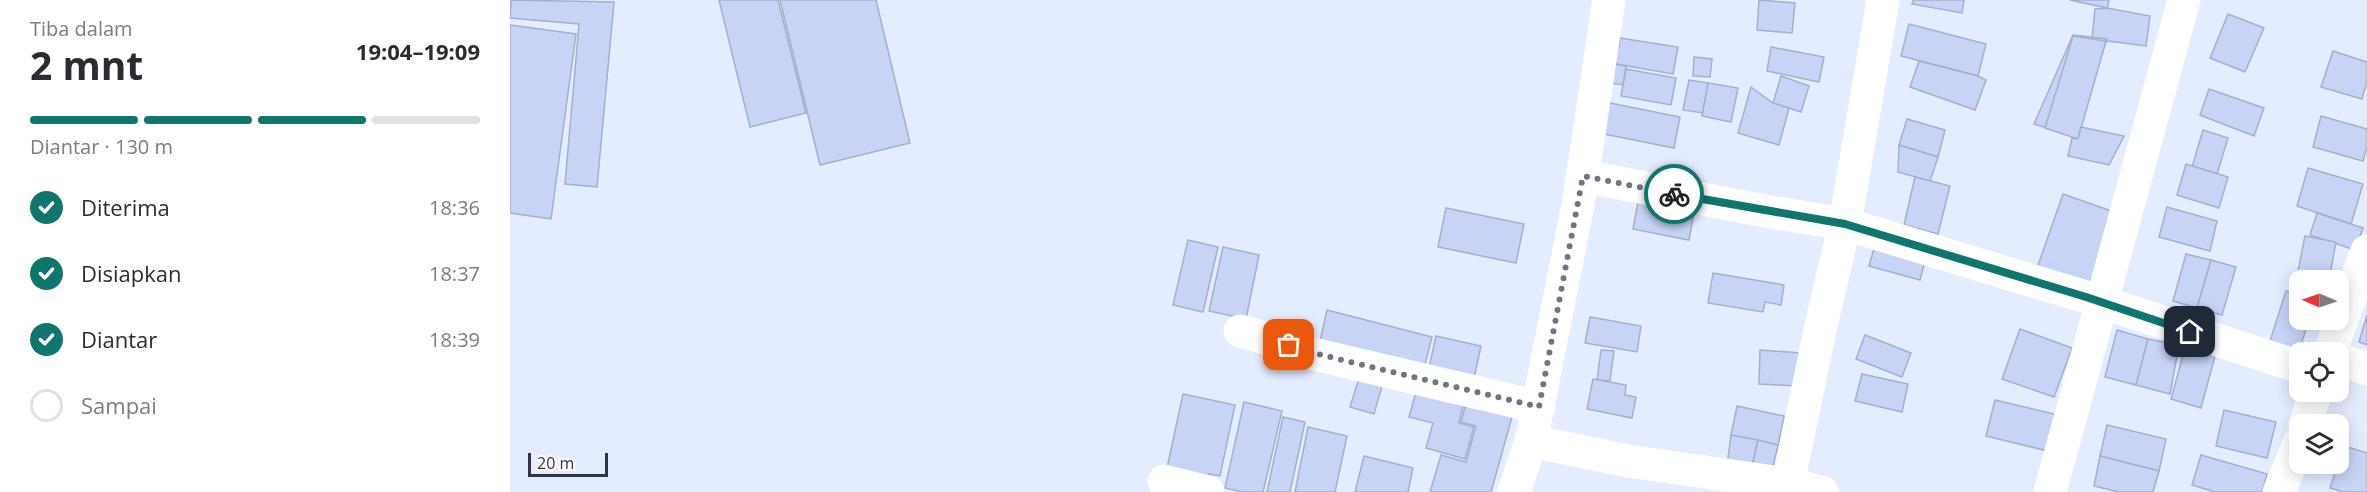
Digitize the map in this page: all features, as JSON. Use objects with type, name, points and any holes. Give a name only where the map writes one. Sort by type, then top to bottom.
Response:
[{"type":"street","points":[[1514,492],[1531,441],[1539,407],[1583,176],[1610,0]]},
{"type":"street","points":[[1788,484],[1845,224],[1883,0]]},
{"type":"street","points":[[2050,492],[2184,0]]},
{"type":"street","points":[[1583,176],[1845,224],[2086,297],[2289,363]]},
{"type":"street","points":[[2334,342],[2365,263]]},
{"type":"street","points":[[1240,331],[1309,352],[1539,407]]},
{"type":"street","points":[[2349,363],[2367,369]]},
{"type":"street","points":[[1531,441],[1640,463],[1788,484],[1822,492]]},
{"type":"street","points":[[2279,492],[2289,468]]},
{"type":"street","points":[[1164,481],[1208,492]]},
{"type":"building","points":[[511,0],[614,2],[597,187],[565,184],[579,24],[510,18]]},
{"type":"building","points":[[719,0],[778,0],[806,113],[750,127]]},
{"type":"building","points":[[780,0],[876,0],[910,143],[820,165]]},
{"type":"building","points":[[1759,0],[1795,3],[1792,33],[1757,30]]},
{"type":"building","points":[[1913,0],[1964,0],[1962,13],[1912,4]]},
{"type":"building","points":[[2070,0],[2109,0],[2107,8]]},
{"type":"building","points":[[2107,8],[2150,16],[2146,46],[2092,39],[2095,9]]},
{"type":"building","points":[[2228,14],[2264,28],[2245,72],[2210,58]]},
{"type":"building","points":[[1909,24],[1986,44],[1978,76],[1901,56]]},
{"type":"building","points":[[510,25],[576,34],[551,219],[510,213]]},
{"type":"building","points":[[2073,35],[2107,39],[2074,136],[2034,124]]},
{"type":"building","points":[[2073,36],[2106,41],[2078,139],[2045,128]]},
{"type":"building","points":[[1620,38],[1678,47],[1673,74],[1616,64],[1612,46],[1619,47]]},
{"type":"building","points":[[1771,47],[1824,57],[1819,82],[1767,71]]},
{"type":"building","points":[[2333,51],[2367,62],[2367,81],[2362,99],[2321,87]]},
{"type":"building","points":[[1694,57],[1712,59],[1710,77],[1693,76]]},
{"type":"building","points":[[1919,61],[1986,80],[1975,110],[1910,87]]},
{"type":"building","points":[[1608,63],[1626,66],[1623,85],[1604,82]]},
{"type":"building","points":[[1626,69],[1676,78],[1671,105],[1621,96]]},
{"type":"building","points":[[1781,76],[1809,86],[1801,112],[1773,103]]},
{"type":"building","points":[[1689,80],[1708,83],[1703,113],[1683,110]]},
{"type":"building","points":[[1708,83],[1738,88],[1731,122],[1702,116]]},
{"type":"building","points":[[1751,87],[1773,103],[1789,108],[1779,145],[1738,133]]},
{"type":"building","points":[[2209,89],[2264,108],[2254,136],[2200,115]]},
{"type":"building","points":[[1605,102],[1680,117],[1674,148],[1599,133]]},
{"type":"building","points":[[2321,116],[2367,129],[2367,147],[2363,161],[2313,147]]},
{"type":"building","points":[[1907,119],[1945,130],[1938,157],[1899,145]]},
{"type":"building","points":[[2081,127],[2124,136],[2109,165],[2068,156],[2072,138],[2078,139]]},
{"type":"building","points":[[2203,130],[2228,138],[2217,174],[2192,167]]},
{"type":"building","points":[[1899,145],[1938,157],[1930,181],[1898,172]]},
{"type":"building","points":[[2186,164],[2228,177],[2219,208],[2177,195]]},
{"type":"building","points":[[2308,168],[2363,184],[2351,224],[2297,206]]},
{"type":"building","points":[[1915,177],[1950,186],[1938,234],[1904,225]]},
{"type":"building","points":[[2063,194],[2117,213],[2090,290],[2036,271]]},
{"type":"building","points":[[1639,197],[1695,207],[1689,240],[1633,229]]},
{"type":"building","points":[[2167,207],[2217,221],[2210,251],[2159,237]]},
{"type":"building","points":[[1446,208],[1524,224],[1516,263],[1438,247]]},
{"type":"building","points":[[2317,213],[2363,228],[2355,250],[2310,235]]},
{"type":"building","points":[[2305,236],[2336,242],[2331,270],[2298,270]]},
{"type":"building","points":[[1877,238],[1927,253],[1920,280],[1869,266]]},
{"type":"building","points":[[1188,240],[1218,247],[1203,312],[1173,305]]},
{"type":"building","points":[[1223,247],[1259,255],[1246,319],[1209,311]]},
{"type":"building","points":[[2186,254],[2211,260],[2197,308],[2173,301]]},
{"type":"building","points":[[2211,260],[2236,267],[2222,315],[2197,308]]},
{"type":"building","points":[[1713,273],[1784,285],[1781,305],[1765,302],[1763,312],[1708,303]]},
{"type":"building","points":[[2286,291],[2289,292],[2289,330],[2306,330],[2302,342],[2289,342],[2289,348],[2270,341]]},
{"type":"building","points":[[1327,310],[1432,337],[1424,368],[1320,341]]},
{"type":"building","points":[[2367,315],[2367,345],[2359,342]]},
{"type":"building","points":[[1590,317],[1641,326],[1637,352],[1585,343]]},
{"type":"building","points":[[2020,329],[2072,348],[2054,397],[2002,379]]},
{"type":"building","points":[[2117,330],[2148,339],[2136,385],[2105,377]]},
{"type":"building","points":[[1865,335],[1911,353],[1902,377],[1856,359]]},
{"type":"building","points":[[1436,336],[1481,346],[1474,378],[1429,368]]},
{"type":"building","points":[[2148,339],[2179,345],[2170,394],[2136,385]]},
{"type":"building","points":[[2185,348],[2215,356],[2201,408],[2171,399]]},
{"type":"building","points":[[1601,350],[1614,351],[1610,381],[1597,380]]},
{"type":"building","points":[[1760,350],[1801,353],[1797,386],[1759,384]]},
{"type":"building","points":[[1862,374],[1908,384],[1902,412],[1855,401]]},
{"type":"building","points":[[1360,375],[1383,383],[1374,414],[1350,407]]},
{"type":"building","points":[[1593,379],[1626,385],[1625,395],[1636,397],[1632,418],[1587,409]]},
{"type":"building","points":[[1418,385],[1465,398],[1459,423],[1474,427],[1465,459],[1426,448],[1433,423],[1409,417]]},
{"type":"building","points":[[1183,394],[1235,405],[1220,476],[1209,474],[1208,481],[1166,473]]},
{"type":"building","points":[[1468,396],[1514,410],[1491,492],[1430,492],[1441,455],[1466,462],[1476,426],[1461,422]]},
{"type":"building","points":[[1995,400],[2058,415],[2048,451],[1986,436]]},
{"type":"building","points":[[1244,402],[1282,411],[1263,492],[1243,492],[1225,488]]},
{"type":"building","points":[[1737,406],[1784,416],[1778,445],[1731,435]]},
{"type":"building","points":[[2224,410],[2276,422],[2267,458],[2216,446]]},
{"type":"building","points":[[1283,417],[1305,422],[1290,492],[1267,492]]},
{"type":"building","points":[[2107,425],[2166,439],[2159,471],[2100,456]]},
{"type":"building","points":[[1308,427],[1347,436],[1335,492],[1295,492]]},
{"type":"building","points":[[1731,435],[1758,440],[1751,471],[1727,466]]},
{"type":"building","points":[[1758,440],[1778,445],[1771,475],[1751,471]]},
{"type":"building","points":[[2349,448],[2367,453],[2367,492],[2343,492],[2330,488],[2335,474],[2349,474]]},
{"type":"building","points":[[2201,455],[2267,474],[2262,492],[2215,492],[2192,485]]},
{"type":"building","points":[[1364,456],[1413,468],[1408,492],[1355,492]]},
{"type":"building","points":[[2100,456],[2159,471],[2153,492],[2119,492],[2094,486]]},
{"type":"way so far","points":[[1289,345],[1309,352],[1539,407],[1583,176],[1674,194]]},
{"type":"route","points":[[1674,194],[1845,224],[2086,297],[2190,332]]}]
